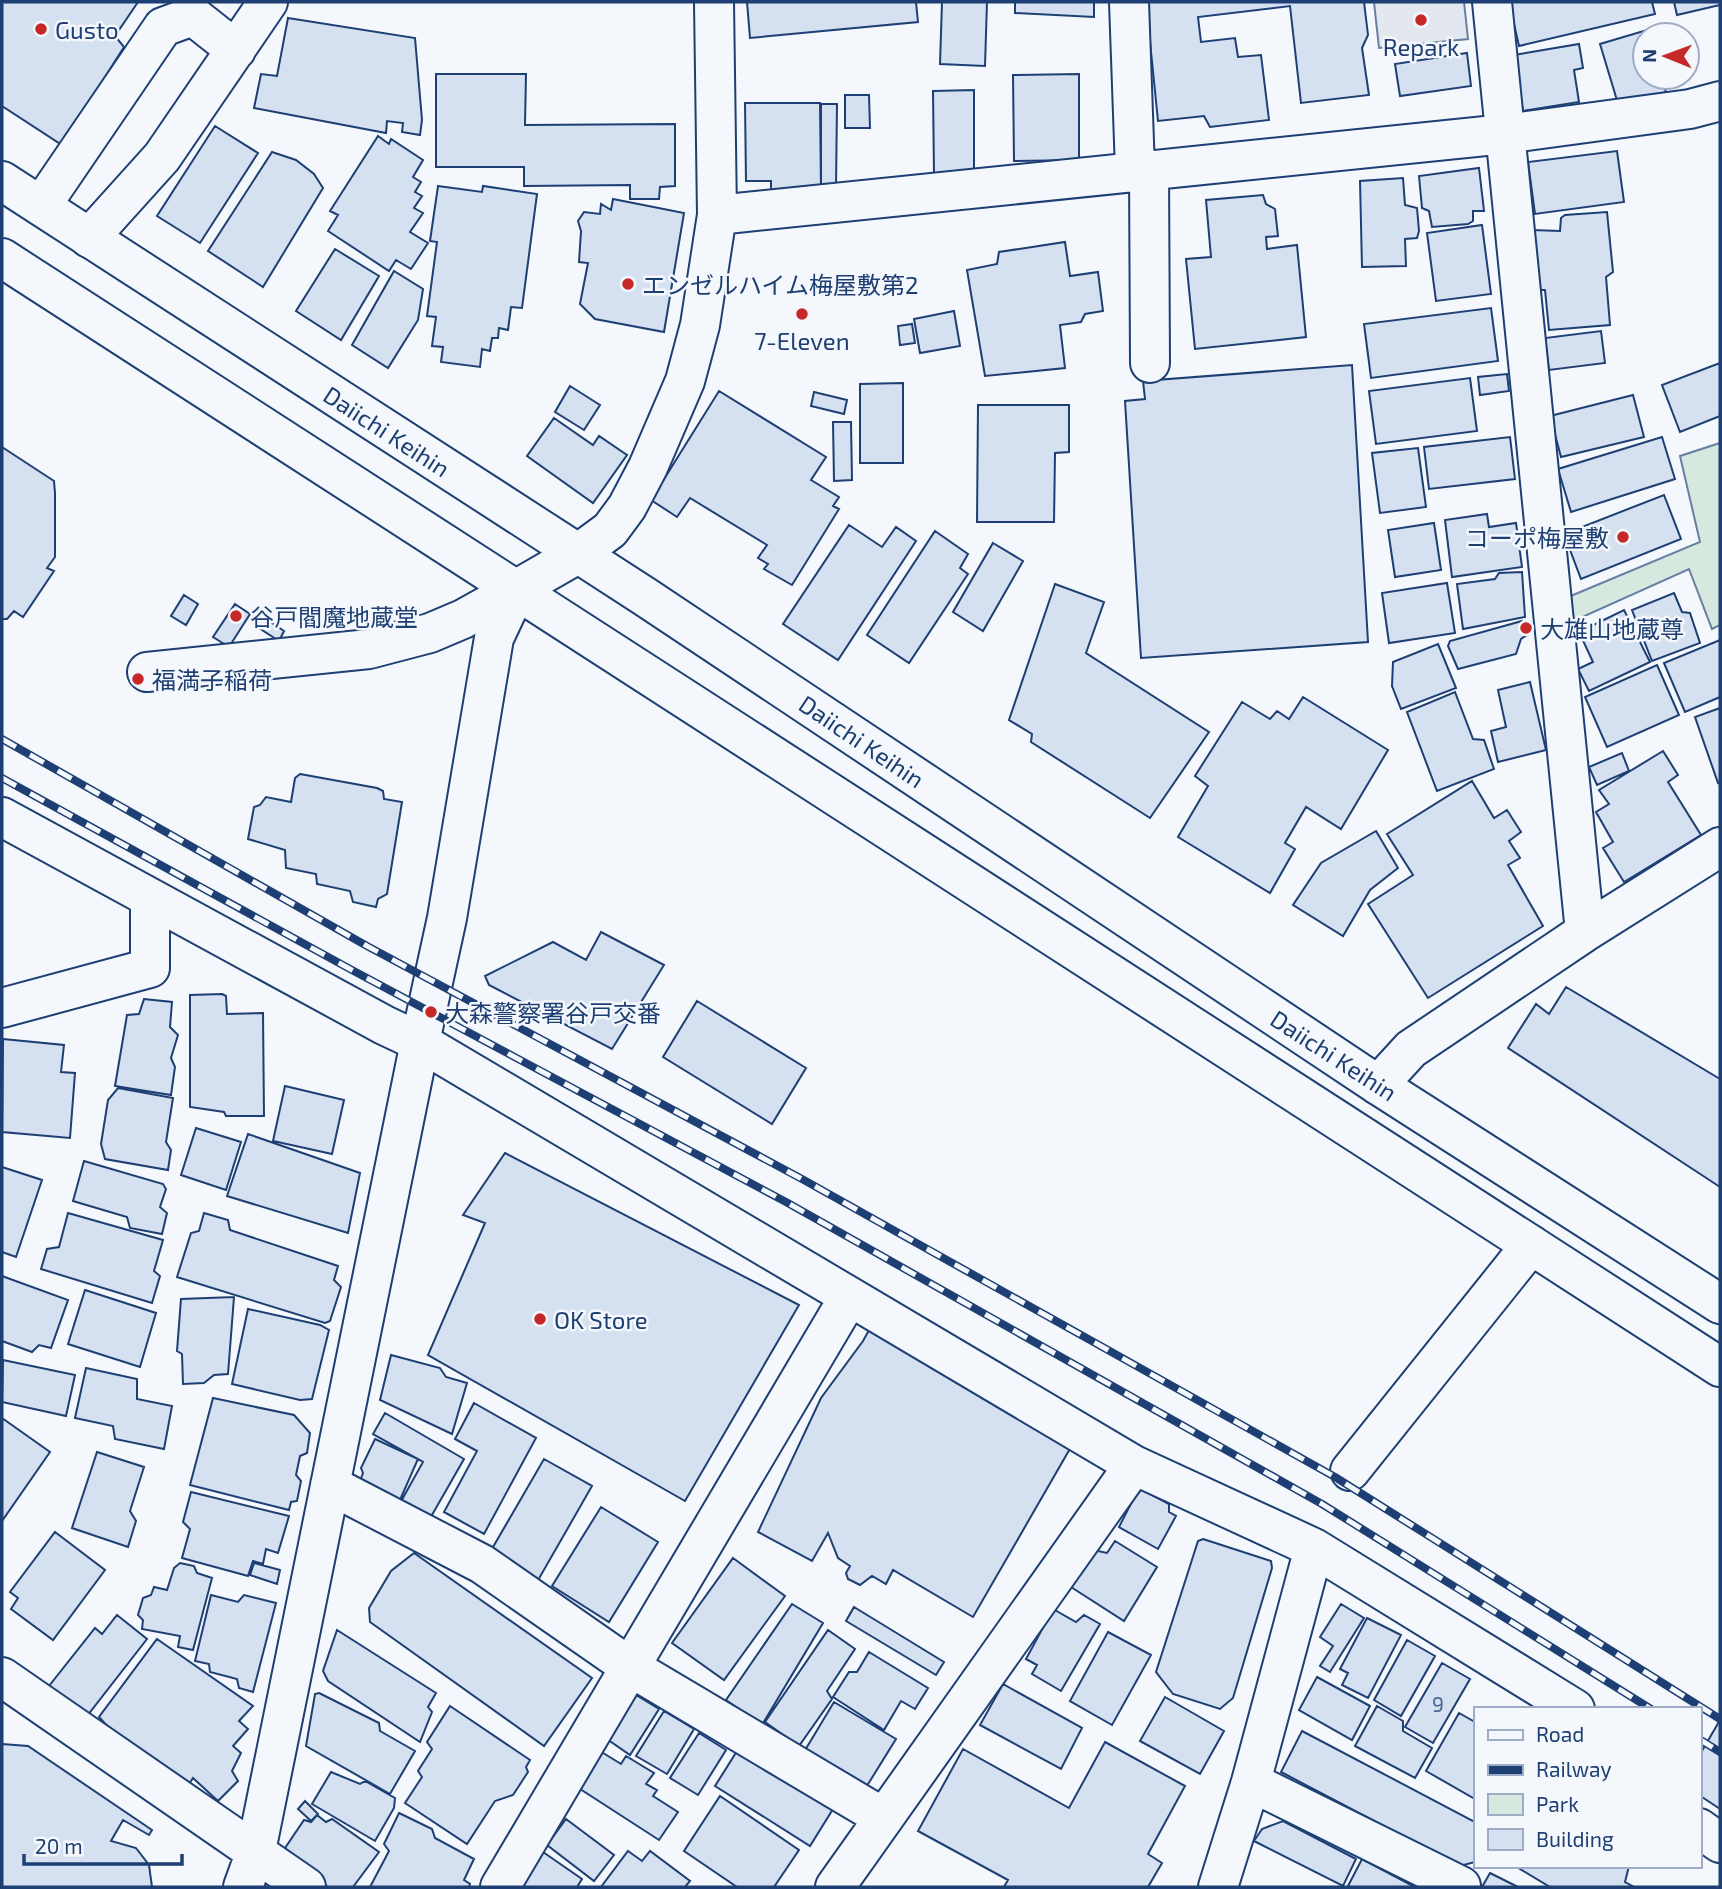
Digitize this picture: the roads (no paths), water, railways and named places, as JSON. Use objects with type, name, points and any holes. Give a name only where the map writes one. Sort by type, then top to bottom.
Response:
[{"type":"main road","points":[[89,238],[162,157],[268,2]]},
{"type":"main road","points":[[147,672],[369,649],[430,633],[517,589],[576,555],[610,530],[627,507],[648,467],[685,381],[700,326],[716,215],[714,2]]},
{"type":"main road","points":[[1129,2],[1142,169],[1150,363]]},
{"type":"main road","points":[[1492,2],[1585,932]]},
{"type":"main road","points":[[41,206],[163,27],[193,16],[236,50]]},
{"type":"main road","points":[[716,215],[1142,169],[1505,134],[1690,109],[1720,101]]},
{"type":"main road","name":"Daiichi Keihin","points":[[2,181],[576,555],[644,596],[1378,1085],[1720,1304]]},
{"type":"main road","points":[[2,258],[1720,1367]]},
{"type":"main road","points":[[243,1887],[256,1851],[447,918],[494,638],[517,589]]},
{"type":"main road","points":[[2,817],[420,1042],[1134,1465],[1314,1548],[1572,1707]]},
{"type":"main road","points":[[1378,1085],[1411,1049],[1585,932],[1720,847]]},
{"type":"main road","points":[[2,1008],[150,968],[150,899]]},
{"type":"main road","points":[[1350,1471],[1531,1245]]},
{"type":"main road","points":[[500,1887],[849,1297]]},
{"type":"main road","points":[[835,1887],[1134,1465]]},
{"type":"main road","points":[[330,1485],[482,1564],[630,1667],[884,1818]]},
{"type":"main road","points":[[1218,1887],[1251,1782],[1314,1548]]},
{"type":"main road","points":[[4,1682],[306,1887]]},
{"type":"main road","points":[[1251,1782],[1461,1886]]},
{"type":"main road","points":[[1701,1829],[1720,1843]]},
{"type":"railway","points":[[2,739],[367,946],[802,1179],[1335,1477],[1701,1707]]},
{"type":"railway","points":[[2,778],[350,969],[786,1202],[1322,1504],[1648,1707]]},
{"type":"railway","points":[[1701,1707],[1720,1719]]},
{"type":"railway","points":[[1701,1740],[1720,1752]]},
{"type":"place","name":"Repark","points":[[1421,20]]},
{"type":"place","name":"Gusto","points":[[41,29]]},
{"type":"place","name":"エンゼルハイム梅屋敷第2","points":[[628,284]]},
{"type":"place","name":"7-Eleven","points":[[802,314]]},
{"type":"place","name":"コーポ梅屋敷","points":[[1623,537]]},
{"type":"place","name":"谷戸閻魔地蔵堂","points":[[236,616]]},
{"type":"place","name":"大雄山地蔵尊","points":[[1526,628]]},
{"type":"place","name":"福満子稲荷","points":[[138,679]]},
{"type":"place","name":"大森警察署谷戸交番","points":[[431,1012]]},
{"type":"place","name":"OK Store","points":[[540,1319]]}]
